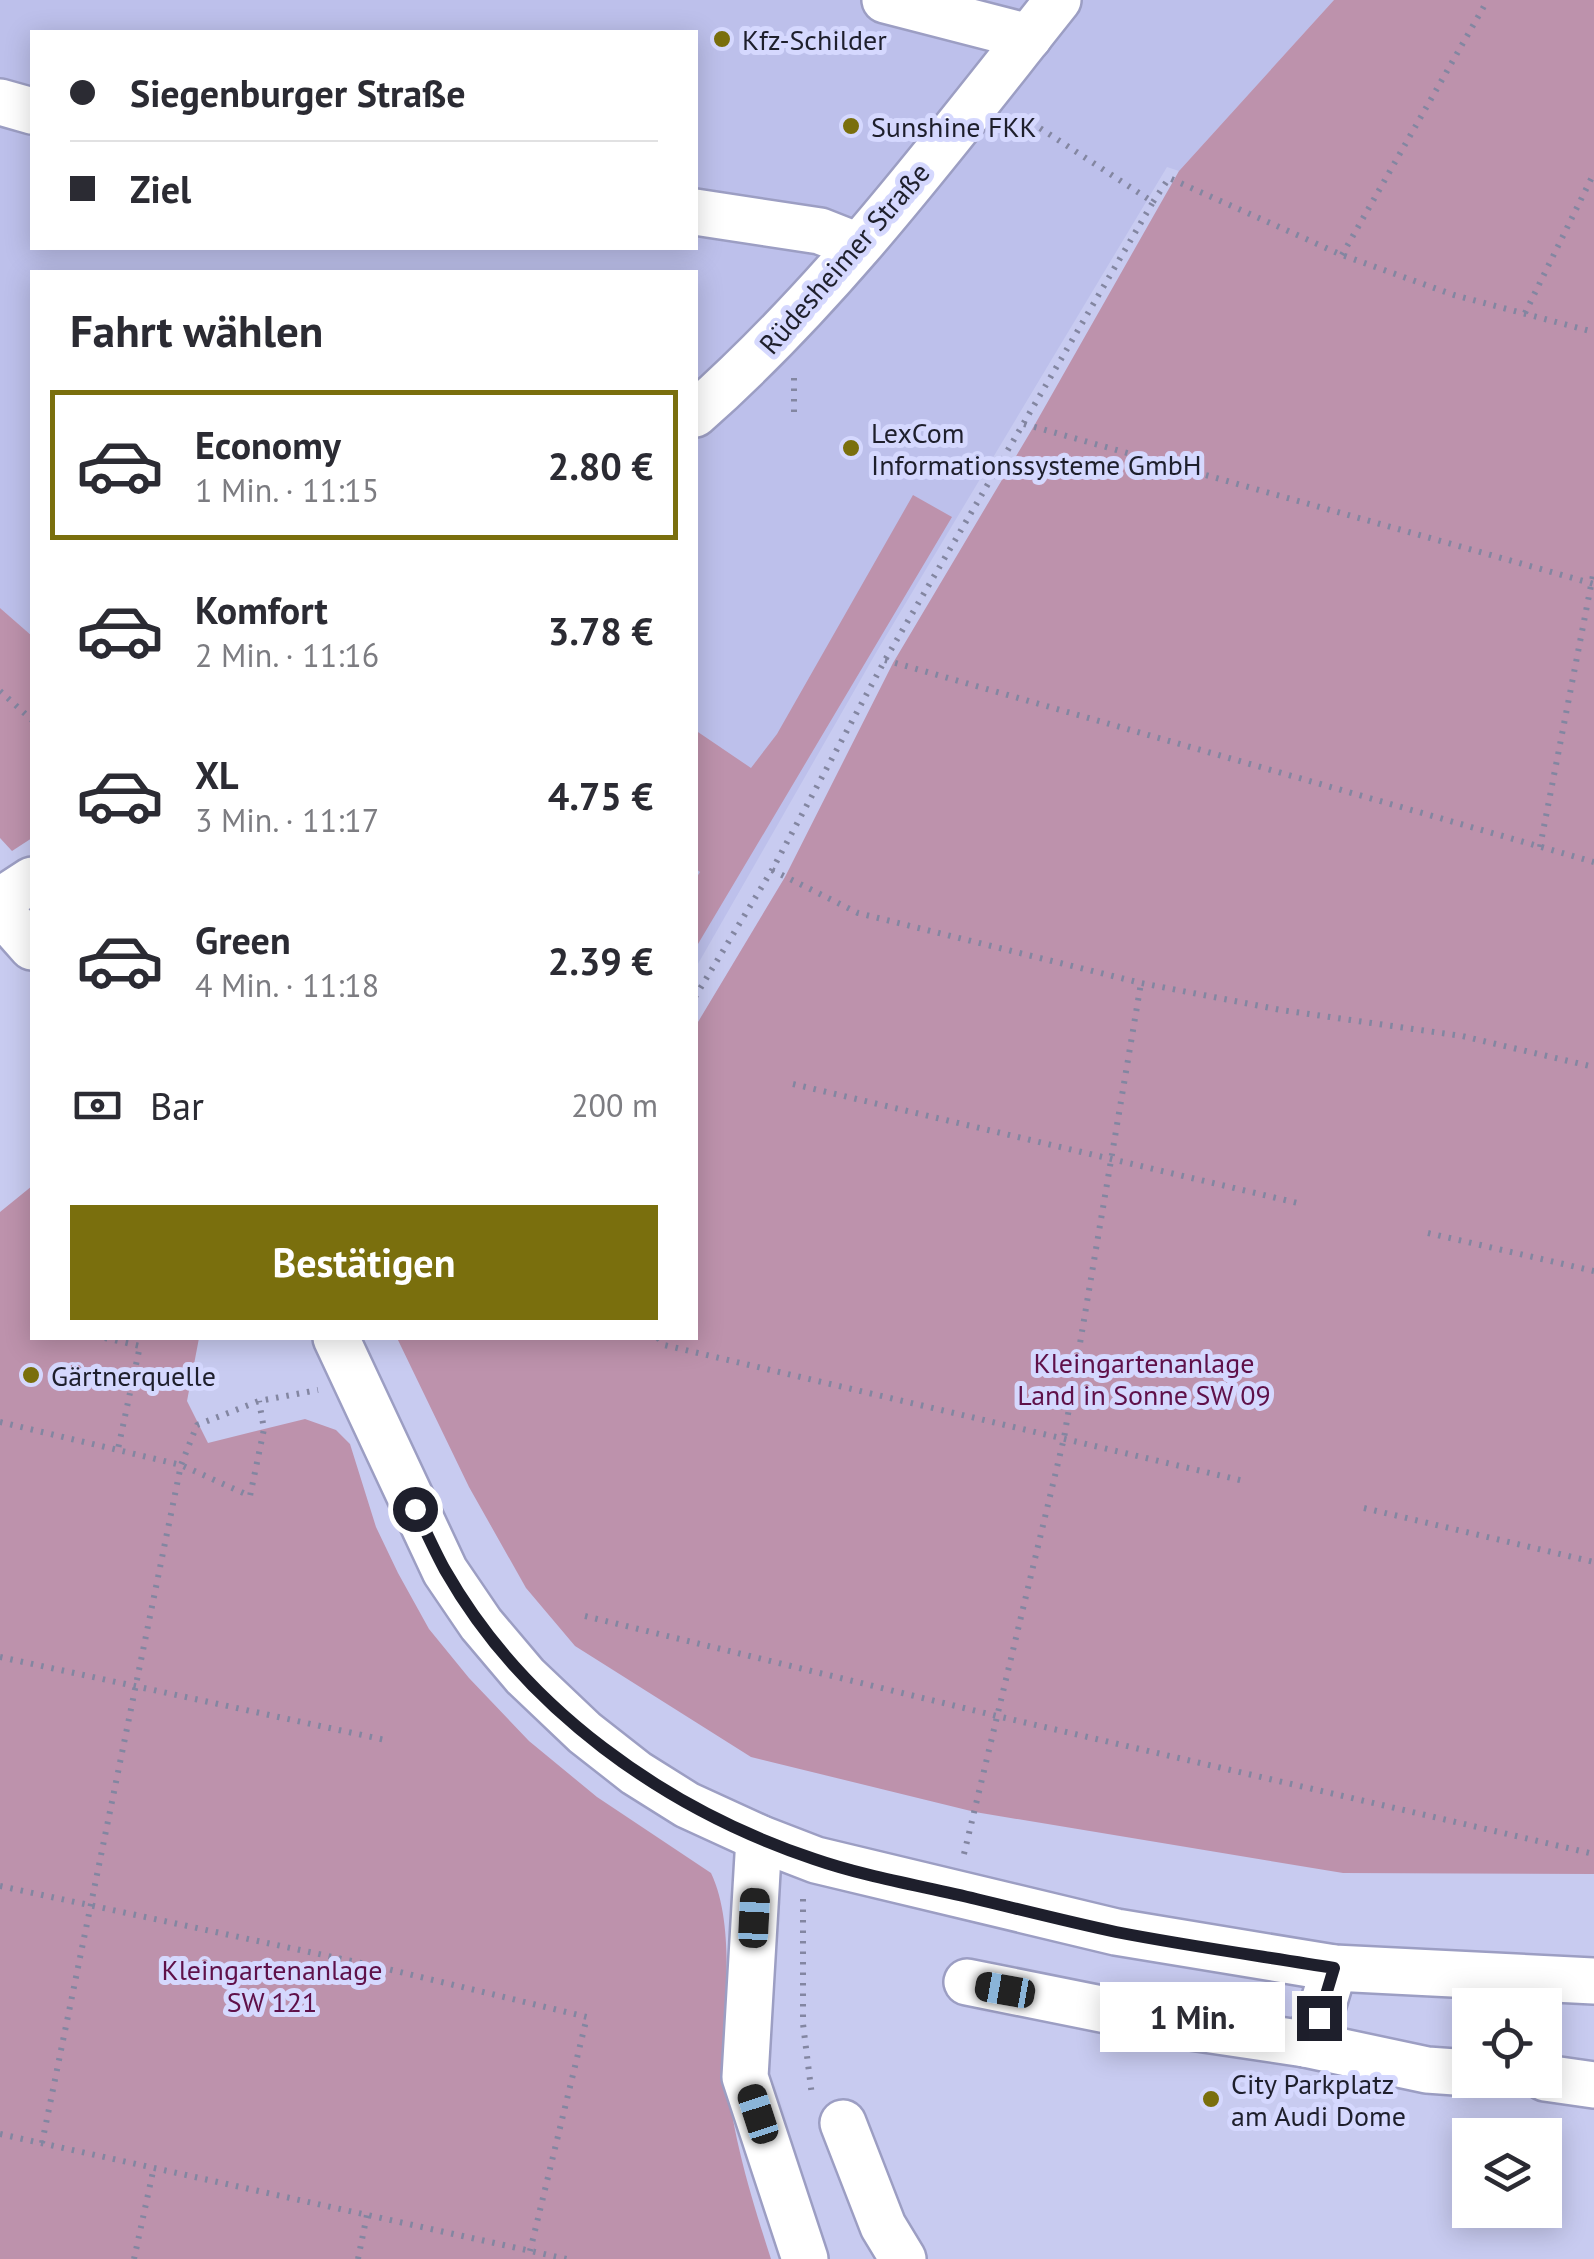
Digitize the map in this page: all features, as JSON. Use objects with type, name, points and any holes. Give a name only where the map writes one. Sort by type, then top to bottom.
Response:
[{"type":"street","points":[[884,0],[1029,37]]},
{"type":"street","name":"Rüdesheimer Straße","points":[[698,411],[795,319],[1058,0]]},
{"type":"street","points":[[0,102],[30,110]]},
{"type":"street","points":[[698,212],[820,231],[858,246]]},
{"type":"street","points":[[0,901],[30,881]]},
{"type":"street","points":[[0,912],[30,945]]},
{"type":"street","points":[[337,1340],[445,1571],[481,1624],[525,1676],[585,1733],[636,1773],[687,1805],[816,1860],[1116,1932],[1334,1968],[1594,1981]]},
{"type":"street","points":[[758,1838],[746,2077],[805,2259]]},
{"type":"street","points":[[1305,2044],[1319,2018],[1334,1968]]},
{"type":"street","points":[[966,1982],[1191,2027],[1452,2072]]},
{"type":"street","points":[[1562,2080],[1594,2085]]},
{"type":"street","points":[[828,2116],[903,2259]]},
{"type":"path","points":[[1342,255],[1488,1]]},
{"type":"path","points":[[985,92],[1154,202]]},
{"type":"path","points":[[1525,313],[1594,173]]},
{"type":"path","points":[[698,993],[772,870],[884,660],[1169,178],[1342,255],[1454,295],[1594,332]]},
{"type":"path","points":[[1024,424],[1593,583]]},
{"type":"path","points":[[1540,847],[1594,570]]},
{"type":"path","points":[[884,660],[1594,862]]},
{"type":"path","points":[[0,691],[30,718]]},
{"type":"path","points":[[772,870],[858,913],[1141,984],[1281,1010],[1462,1036],[1594,1067]]},
{"type":"path","points":[[974,1812],[1064,1438],[1141,984]]},
{"type":"path","points":[[793,1084],[1302,1204]]},
{"type":"path","points":[[1428,1233],[1594,1271]]},
{"type":"path","points":[[114,1340],[140,1346],[118,1450]]},
{"type":"path","points":[[660,1340],[664,1345],[1244,1481]]},
{"type":"path","points":[[42,2144],[182,1464],[197,1425],[259,1401],[359,1382]]},
{"type":"path","points":[[0,1422],[182,1464],[250,1496],[264,1429],[259,1401]]},
{"type":"path","points":[[1364,1508],[1594,1562]]},
{"type":"path","points":[[585,1616],[1594,1854]]},
{"type":"path","points":[[0,1657],[390,1741]]},
{"type":"path","points":[[816,1860],[801,1905],[803,2024],[828,2116]]},
{"type":"path","points":[[0,1886],[587,2016],[530,2251]]},
{"type":"path","points":[[0,2134],[567,2259]]},
{"type":"path","points":[[134,2259],[154,2168]]},
{"type":"path","points":[[358,2259],[367,2215]]},
{"type":"shaded area","points":[[0,0],[1334,0],[1179,171],[1167,167],[877,651],[698,964],[698,270],[30,270],[30,634],[0,608]]},
{"type":"green space","name":"Kleingartenanlage Land in Sonne SW 09","points":[[1334,0],[1594,0],[1594,1874],[1343,1873],[975,1812],[751,1757],[575,1646],[526,1588],[469,1487],[398,1340],[698,1340],[698,1022],[785,877],[893,663],[1179,171]]},
{"type":"green space","points":[[913,495],[952,517],[698,944],[698,732],[751,768],[777,734]]},
{"type":"green space","points":[[0,608],[30,634],[30,839],[12,851],[0,838]]},
{"type":"green space","name":"Kleingartenanlage SW 121","points":[[30,1188],[30,1340],[199,1340],[187,1401],[208,1443],[305,1419],[336,1430],[350,1444],[376,1527],[398,1573],[429,1629],[469,1678],[529,1741],[597,1797],[711,1873],[719,1894],[726,1941],[726,2064],[732,2113],[771,2259],[0,2259],[0,1212]]},
{"type":"place","name":"Kfz-Schilder","points":[[722,39]]},
{"type":"place","name":"Sunshine FKK","points":[[851,126]]},
{"type":"place","name":"LexCom Informationssysteme GmbH","points":[[851,448]]},
{"type":"place","name":"Gärtnerquelle","points":[[31,1375]]},
{"type":"place","name":"City Parkplatz am Audi Dome","points":[[1211,2099]]},
{"type":"route","points":[[415,1509],[445,1571],[481,1624],[525,1676],[585,1733],[636,1773],[687,1805],[816,1860],[886,1879],[1116,1932],[1334,1968],[1319,2018]]}]
